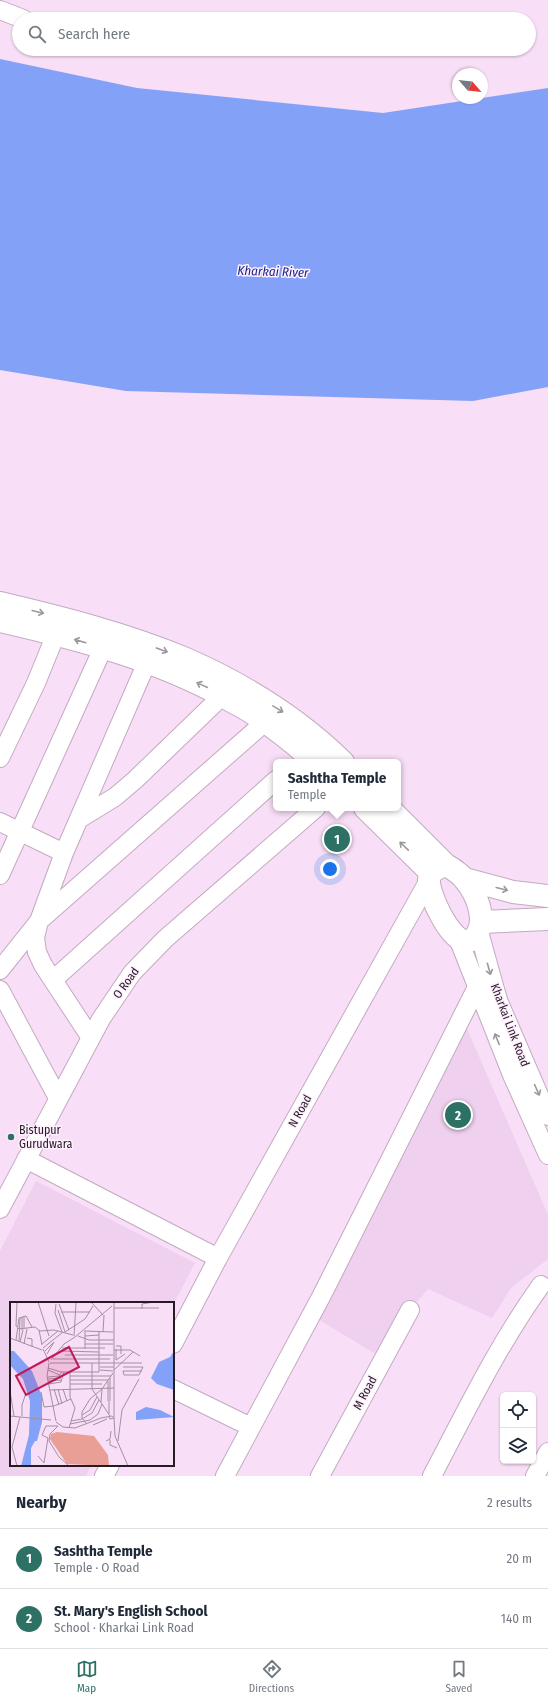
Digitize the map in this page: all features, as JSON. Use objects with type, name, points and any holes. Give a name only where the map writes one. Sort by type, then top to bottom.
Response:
[{"type":"main road","points":[[0,603],[46,614],[121,636],[186,659],[241,687],[288,715],[339,759]]},
{"type":"main road","points":[[0,621],[56,634],[166,669],[222,696],[254,714],[265,722],[305,759]]},
{"type":"main road","points":[[368,811],[435,873]]},
{"type":"main road","points":[[391,811],[435,873],[431,892],[448,928],[458,938],[464,941],[470,941],[475,938],[480,927],[479,906],[473,892],[465,879],[456,870],[435,873]]},
{"type":"main road","points":[[465,879],[513,892],[548,896]]},
{"type":"main road","points":[[480,927],[548,919]]},
{"type":"street","points":[[0,10],[12,15]]},
{"type":"street","points":[[0,758],[36,683],[56,634]]},
{"type":"street","points":[[0,875],[103,648]]},
{"type":"street","points":[[91,1038],[53,980],[37,952],[35,938],[39,921],[64,853],[147,662]]},
{"type":"street","points":[[79,819],[114,796],[134,780],[222,696]]},
{"type":"street","points":[[0,970],[39,921],[265,722]]},
{"type":"street","points":[[53,980],[273,783]]},
{"type":"street","name":"O Road","points":[[0,1209],[101,1019],[132,972],[165,939],[313,811]]},
{"type":"street","points":[[0,822],[64,853]]},
{"type":"street","name":"N Road","points":[[174,1342],[218,1258],[435,873]]},
{"type":"street","name":"Kharkai Link Road","points":[[480,927],[498,1000],[548,1116]]},
{"type":"street","points":[[458,938],[512,1075],[548,1155]]},
{"type":"street","points":[[225,1476],[326,1288],[477,987]]},
{"type":"street","points":[[0,990],[58,1098]]},
{"type":"street","points":[[26,1159],[218,1258]]},
{"type":"street","points":[[432,1476],[493,1360],[521,1312],[541,1285]]},
{"type":"street","name":"M Road","points":[[320,1476],[410,1310]]},
{"type":"street","points":[[174,1389],[251,1427]]},
{"type":"street","points":[[535,1476],[548,1452]]},
{"type":"street","points":[[104,1476],[109,1466]]},
{"type":"shaded area","points":[[461,1015],[548,1215],[548,1259],[511,1288],[492,1318],[428,1289],[374,1353],[311,1315]]},
{"type":"shaded area","points":[[36,1181],[195,1263],[174,1303],[10,1302],[10,1466],[91,1466],[86,1476],[0,1476],[0,1251]]},
{"type":"water","name":"Kharkai River","points":[[0,59],[137,88],[383,113],[452,103],[452,104],[488,104],[488,97],[548,88],[548,387],[473,401],[126,391],[0,370]]},
{"type":"place","name":"Sashtha Temple","points":[[337,839]]},
{"type":"place","name":"St. Mary's English School","points":[[458,1115]]},
{"type":"place","name":"Bistupur Gurudwara","points":[[11,1137]]}]
